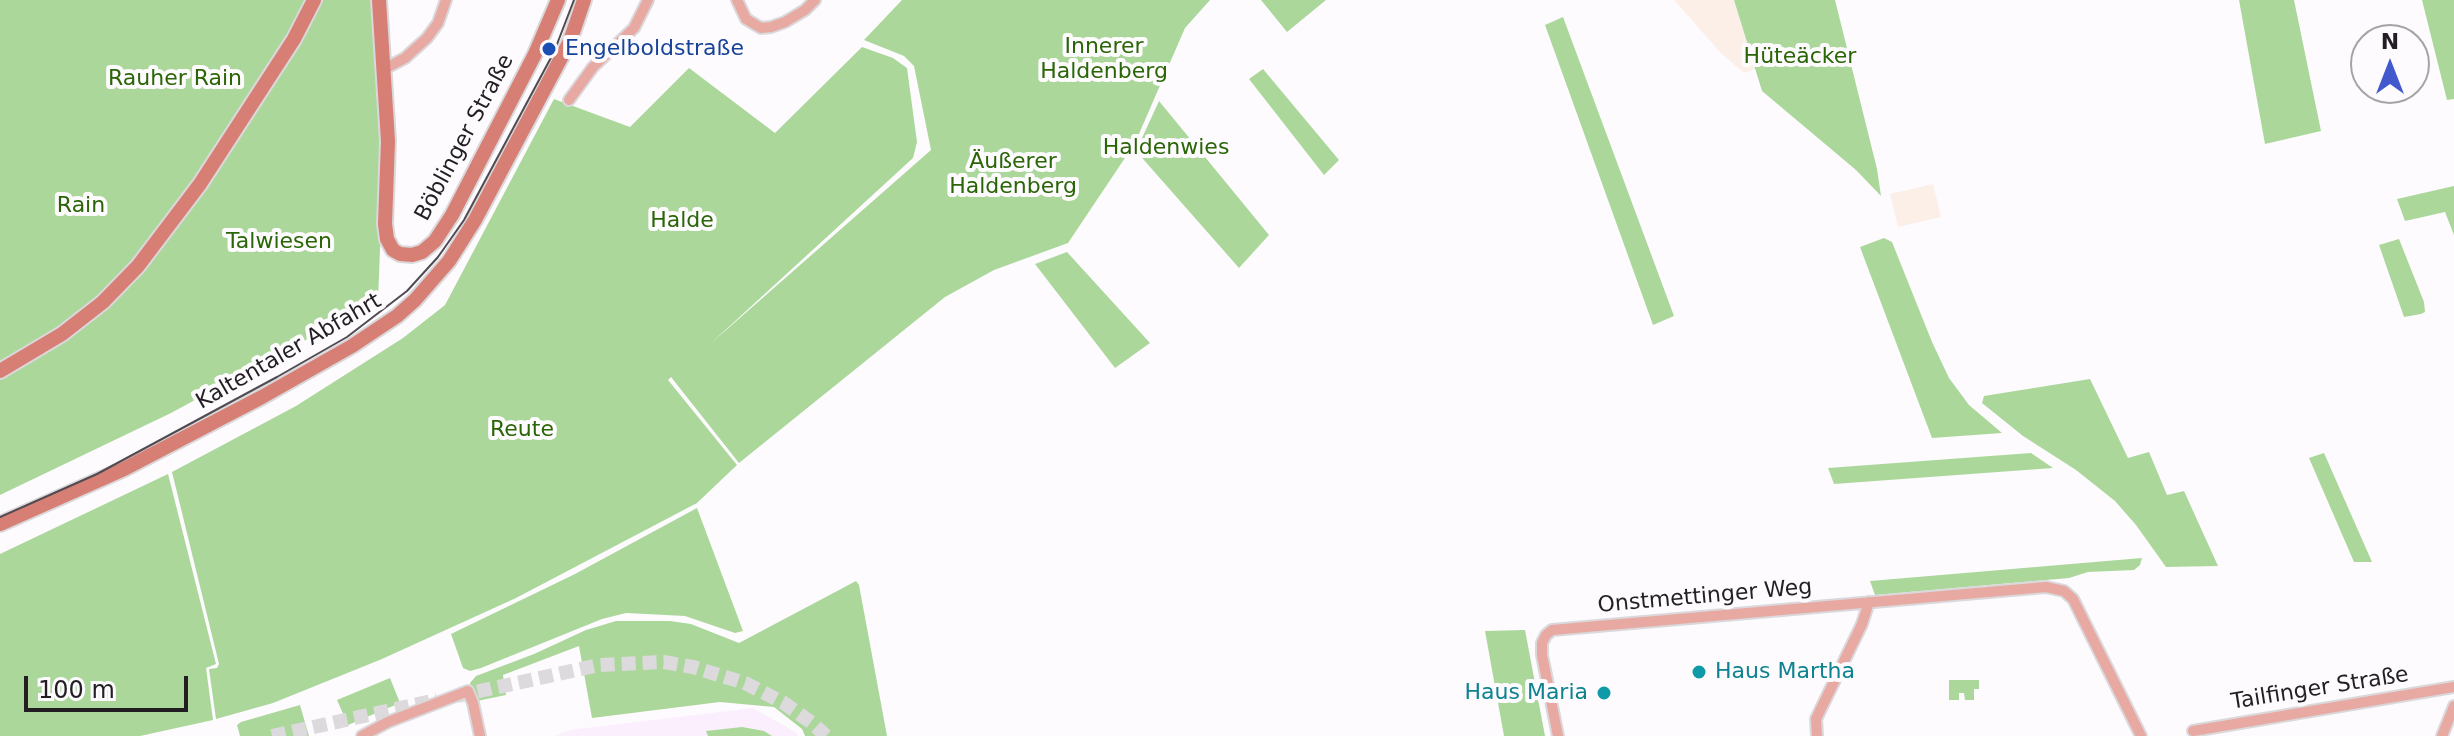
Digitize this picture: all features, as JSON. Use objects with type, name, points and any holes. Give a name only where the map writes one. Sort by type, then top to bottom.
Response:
[{"type":"main road","points":[[0,371],[62,334],[103,302],[138,266],[200,184],[294,39],[314,0]]},
{"type":"main road","name":"Böblinger Straße","points":[[379,0],[388,141],[385,224],[387,239],[393,250],[412,255],[422,252],[435,241],[452,215],[535,54],[558,0]]},
{"type":"main road","name":"Kaltentaler Abfahrt","points":[[0,524],[74,493],[179,441],[352,346],[415,300],[449,261],[475,220],[570,41],[584,0]]},
{"type":"street","points":[[384,69],[405,58],[427,38],[438,23],[446,0]]},
{"type":"street","points":[[569,100],[593,67],[634,28],[648,0]]},
{"type":"street","points":[[737,0],[746,19],[761,28],[785,22],[815,0]]},
{"type":"street","name":"Onstmettinger Weg","points":[[1558,736],[1542,655],[1542,643],[1552,630],[2046,587],[2064,591],[2073,599],[2141,736]]},
{"type":"street","points":[[1817,736],[1816,719],[1862,624],[1869,602]]},
{"type":"street","name":"Tailfinger Straße","points":[[2193,731],[2454,687]]},
{"type":"street","points":[[362,736],[388,722],[468,691],[480,736]]},
{"type":"street","points":[[2442,736],[2454,706]]},
{"type":"shaded area","points":[[1674,0],[1734,0],[1755,69],[1744,73],[1720,52]]},
{"type":"shaded area","points":[[1933,184],[1941,217],[1898,227],[1890,194]]},
{"type":"shaded area","points":[[753,708],[798,736],[554,736],[570,730]]},
{"type":"green space","points":[[0,0],[371,0],[382,141],[382,199],[378,301],[171,413],[0,495]]},
{"type":"green space","points":[[902,0],[1210,0],[1185,28],[1135,143],[1068,243],[994,270],[945,297],[739,463],[671,377],[668,380],[737,465],[697,503],[516,598],[382,659],[273,703],[216,719],[209,669],[217,668],[219,664],[172,472],[296,406],[403,338],[445,305],[554,99],[630,127],[689,68],[775,133],[862,47],[893,58],[907,68],[917,142],[913,158],[709,345],[931,150],[914,66],[904,56],[864,40]]},
{"type":"green space","points":[[1261,0],[1326,0],[1287,32]]},
{"type":"green space","name":"Hüteäcker","points":[[1734,0],[1835,0],[1881,196],[1856,170],[1762,91]]},
{"type":"green space","points":[[2239,0],[2294,0],[2321,131],[2265,144]]},
{"type":"green space","points":[[2422,0],[2454,0],[2454,99],[2447,100]]},
{"type":"green space","points":[[1563,17],[1674,316],[1653,325],[1545,25]]},
{"type":"green space","name":"Haldenwies","points":[[1263,69],[1339,160],[1324,175],[1249,79]]},
{"type":"green space","name":"Haldenwies","points":[[1159,101],[1269,235],[1239,268],[1136,151]]},
{"type":"green space","points":[[2454,186],[2454,235],[2445,212],[2405,221],[2397,199]]},
{"type":"green space","points":[[1884,238],[1892,242],[1949,378],[1969,405],[2002,433],[1932,438],[1860,247]]},
{"type":"green space","points":[[2399,239],[2424,302],[2425,312],[2404,317],[2379,245]]},
{"type":"green space","points":[[1067,252],[1150,343],[1115,368],[1035,264]]},
{"type":"green space","points":[[2090,379],[2128,458],[2149,452],[2167,495],[2184,491],[2218,566],[2166,567],[2115,501],[1982,403],[1984,396]]},
{"type":"green space","points":[[2031,453],[2053,468],[1834,484],[1828,468]]},
{"type":"green space","points":[[2324,453],[2372,562],[2354,562],[2309,458]]},
{"type":"green space","points":[[168,474],[216,664],[206,668],[213,720],[140,736],[0,736],[0,554]]},
{"type":"green space","points":[[697,508],[743,631],[735,633],[685,616],[626,613],[602,619],[481,668],[470,671],[463,668],[451,634],[575,574]]},
{"type":"green space","points":[[2142,558],[2134,570],[2088,572],[2069,578],[1875,595],[1870,581]]},
{"type":"green space","points":[[856,581],[887,736],[805,736],[802,729],[774,707],[720,702],[592,718],[579,646],[503,675],[506,695],[477,701],[470,683],[476,676],[586,630],[616,621],[691,624],[739,643]]},
{"type":"green space","points":[[1525,630],[1545,736],[1504,736],[1485,631]]},
{"type":"green space","points":[[390,678],[400,703],[348,725],[337,700]]},
{"type":"green space","points":[[1949,680],[1979,680],[1979,689],[1974,689],[1974,700],[1965,700],[1964,693],[1959,693],[1959,700],[1949,700]]},
{"type":"green space","points":[[300,705],[309,736],[240,736],[237,725],[241,722]]},
{"type":"green space","points":[[742,727],[764,731],[772,736],[708,736],[706,731]]},
{"type":"tunnel","points":[[457,696],[599,665],[664,662],[693,667],[745,683],[784,703],[826,736]]},
{"type":"tunnel","points":[[272,736],[437,700]]},
{"type":"tram line","points":[[0,517],[97,474],[277,377],[347,337],[407,291],[438,257],[464,220],[554,52],[574,0]]},
{"type":"place","name":"Engelboldstraße","points":[[549,49]]},
{"type":"place","name":"Haus Martha","points":[[1699,672]]},
{"type":"place","name":"Haus Maria","points":[[1604,693]]},
{"type":"park label","name":"Innerer Haldenberg","points":[[1104,60]]},
{"type":"park label","name":"Rauher Rain","points":[[175,79]]},
{"type":"park label","name":"Äußerer Haldenberg","points":[[1013,174]]},
{"type":"park label","name":"Rain","points":[[81,206]]},
{"type":"park label","name":"Halde","points":[[682,221]]},
{"type":"park label","name":"Talwiesen","points":[[279,242]]},
{"type":"park label","name":"Reute","points":[[522,430]]}]
